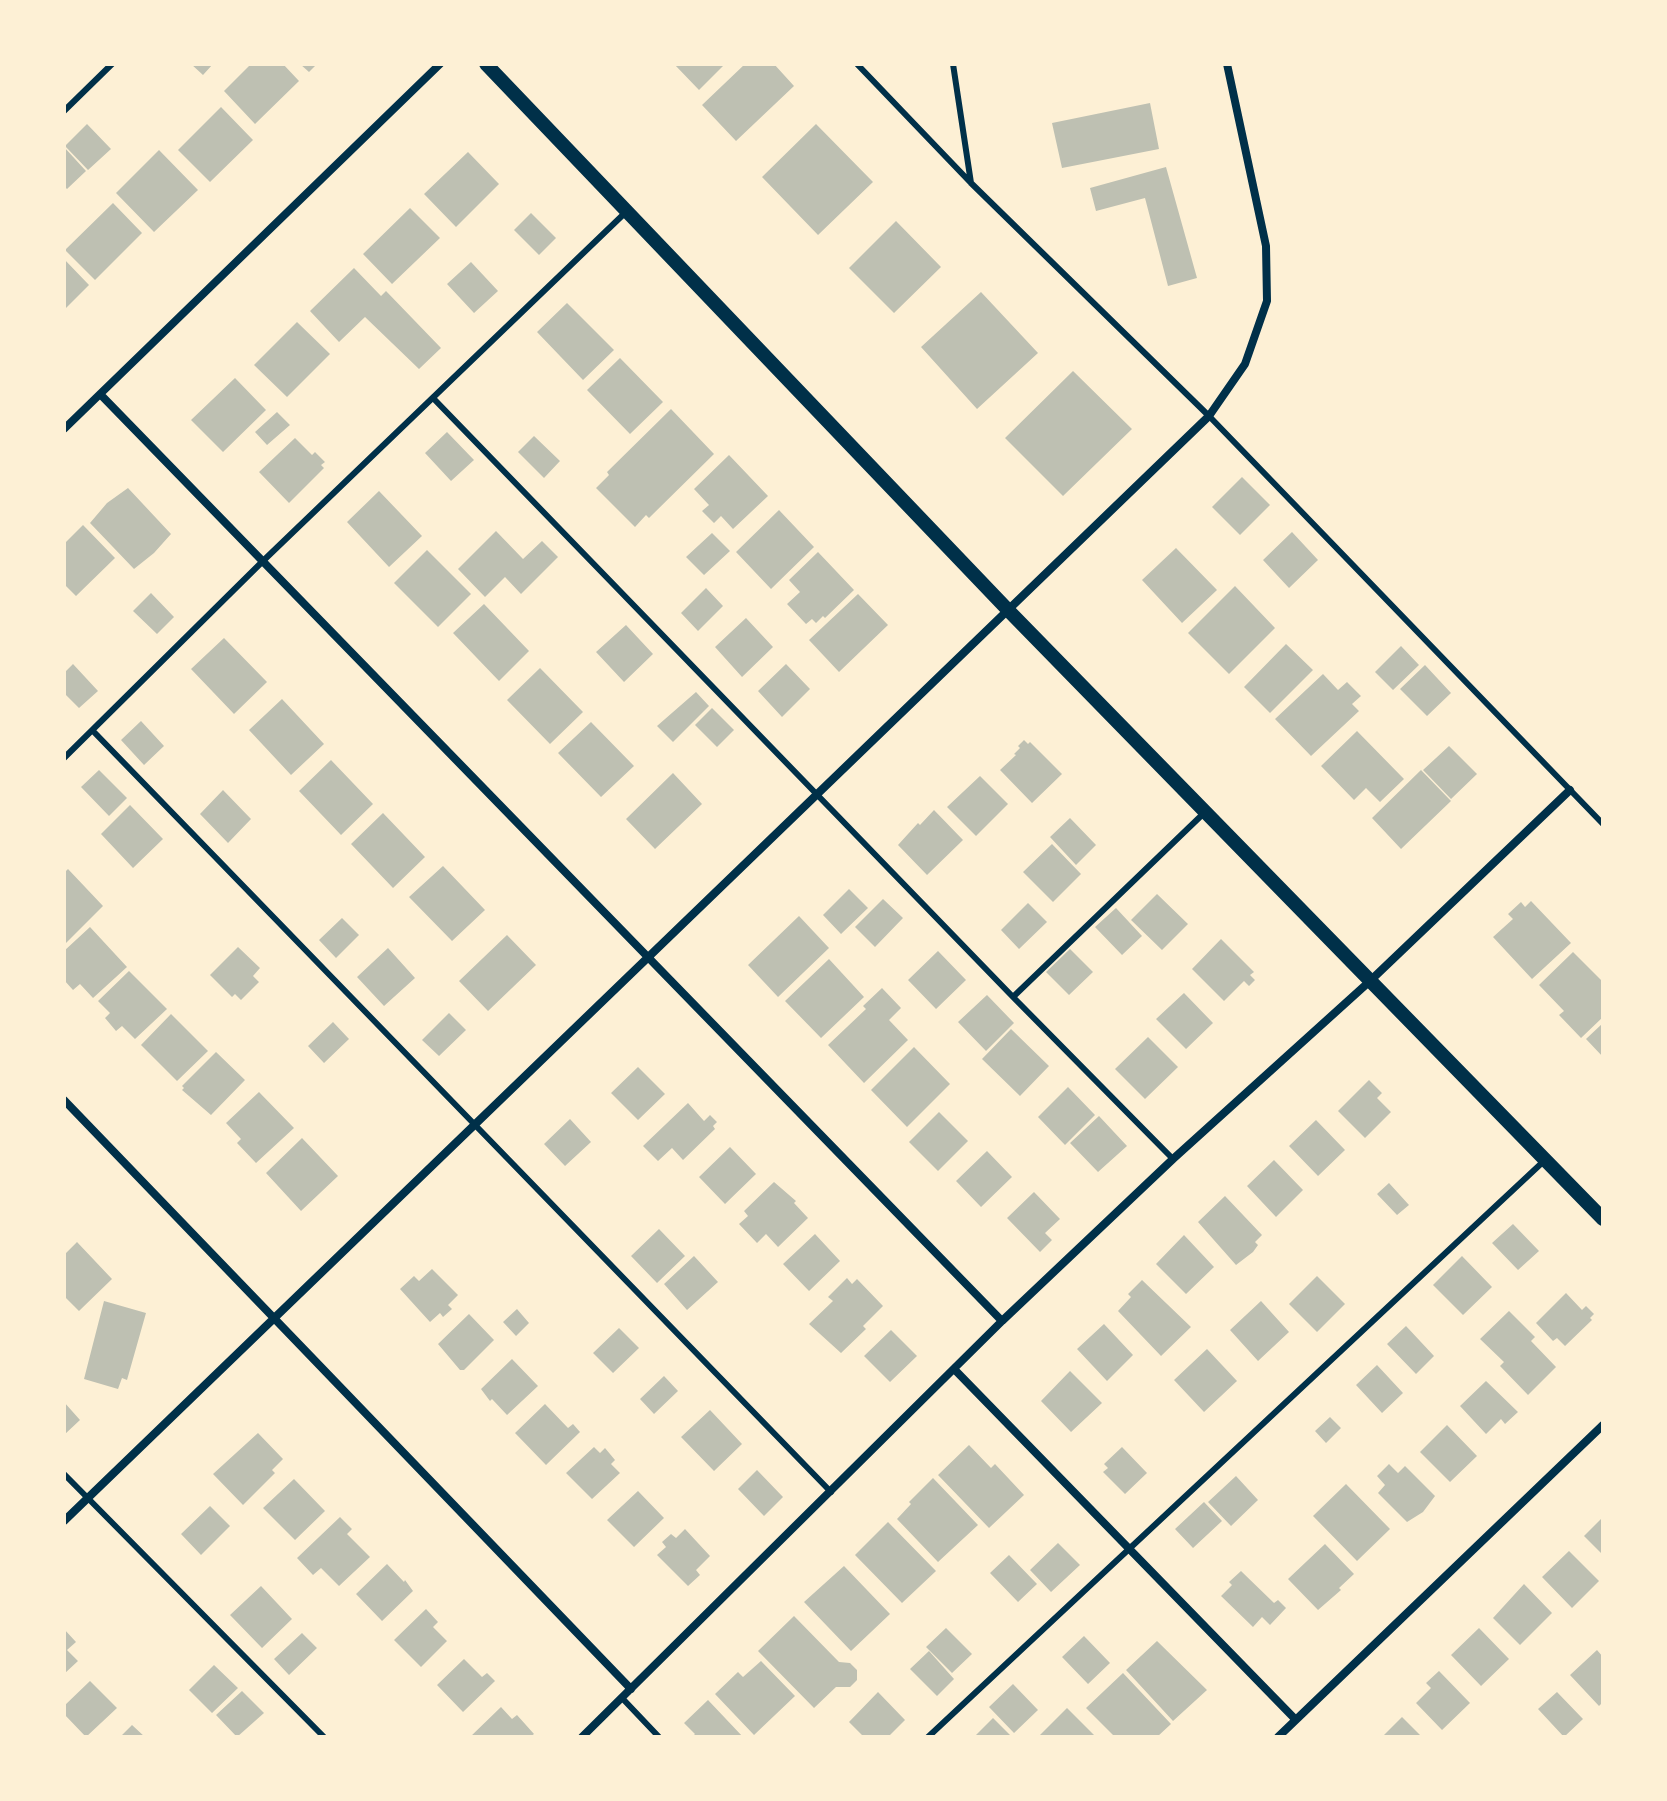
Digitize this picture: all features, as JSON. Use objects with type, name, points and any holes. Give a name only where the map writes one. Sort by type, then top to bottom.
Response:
[{"type":"street","points":[[64,429],[440,64]]},
{"type":"street","points":[[486,64],[1007,609],[1603,1219]]},
{"type":"street","points":[[64,1521],[1209,416],[1245,364],[1267,301],[1266,246],[1227,64]]},
{"type":"street","points":[[100,394],[1002,1321]]},
{"type":"street","points":[[582,1737],[1002,1321],[1173,1159],[1370,981],[1570,790]]},
{"type":"street","points":[[64,1100],[631,1689]]},
{"type":"street","points":[[955,1370],[1295,1719]]},
{"type":"street","points":[[1278,1737],[1603,1425]]},
{"type":"lane","points":[[64,111],[112,64]]},
{"type":"lane","points":[[857,64],[971,183],[1209,416],[1603,824]]},
{"type":"lane","points":[[953,64],[971,183]]},
{"type":"lane","points":[[64,758],[264,560],[627,211]]},
{"type":"lane","points":[[433,398],[1173,1159]]},
{"type":"lane","points":[[93,731],[831,1492]]},
{"type":"lane","points":[[1013,997],[1205,812]]},
{"type":"lane","points":[[928,1737],[1545,1160]]},
{"type":"lane","points":[[64,1474],[324,1737]]},
{"type":"lane","points":[[622,1698],[659,1737]]},
{"type":"building","points":[[191,64],[213,64],[203,75]]},
{"type":"building","points":[[251,64],[283,64],[299,81],[255,124],[224,91]]},
{"type":"building","points":[[300,64],[317,64],[309,72]]},
{"type":"building","points":[[674,64],[725,64],[699,90]]},
{"type":"building","points":[[745,64],[774,64],[794,86],[736,141],[702,105]]},
{"type":"building","points":[[1150,103],[1159,149],[1062,168],[1052,123]]},
{"type":"building","points":[[221,107],[253,140],[210,182],[178,150]]},
{"type":"building","points":[[87,124],[111,149],[88,170],[65,146]]},
{"type":"building","points":[[816,124],[873,182],[818,235],[762,177]]},
{"type":"building","points":[[64,147],[86,171],[67,189],[64,186]]},
{"type":"building","points":[[159,150],[198,190],[154,232],[116,193]]},
{"type":"building","points":[[468,152],[499,184],[456,227],[424,194]]},
{"type":"building","points":[[1166,167],[1197,278],[1168,286],[1145,198],[1096,211],[1090,188]]},
{"type":"building","points":[[113,203],[142,233],[95,280],[65,250]]},
{"type":"building","points":[[410,208],[440,238],[392,284],[363,254]]},
{"type":"building","points":[[531,213],[556,238],[539,255],[514,230]]},
{"type":"building","points":[[896,221],[941,267],[894,313],[849,268]]},
{"type":"building","points":[[64,259],[89,285],[64,310]]},
{"type":"building","points":[[471,262],[498,291],[474,313],[447,284]]},
{"type":"building","points":[[354,268],[381,296],[386,291],[441,348],[419,369],[365,317],[339,342],[310,311]]},
{"type":"building","points":[[981,292],[1038,353],[977,409],[921,347]]},
{"type":"building","points":[[567,303],[614,350],[583,380],[537,332]]},
{"type":"building","points":[[297,322],[330,354],[287,397],[254,365]]},
{"type":"building","points":[[620,358],[663,402],[630,434],[587,390]]},
{"type":"building","points":[[1073,371],[1132,429],[1063,496],[1005,438]]},
{"type":"building","points":[[235,378],[266,410],[223,452],[191,420]]},
{"type":"building","points":[[671,409],[714,454],[649,518],[646,515],[635,527],[596,488],[609,475],[607,472]]},
{"type":"building","points":[[277,412],[290,425],[267,445],[255,432]]},
{"type":"building","points":[[447,432],[474,460],[451,481],[425,453]]},
{"type":"building","points":[[534,436],[560,461],[544,478],[518,452]]},
{"type":"building","points":[[295,438],[312,455],[315,452],[325,462],[321,465],[324,468],[289,503],[259,472]]},
{"type":"building","points":[[729,455],[768,496],[733,529],[721,516],[714,523],[702,511],[709,505],[694,489]]},
{"type":"building","points":[[1242,477],[1270,505],[1240,535],[1212,507]]},
{"type":"building","points":[[128,488],[171,534],[134,569],[90,523],[107,503]]},
{"type":"building","points":[[379,491],[422,536],[389,567],[347,522]]},
{"type":"building","points":[[779,510],[814,547],[771,589],[736,552]]},
{"type":"building","points":[[83,525],[115,558],[76,596],[64,584],[64,544]]},
{"type":"building","points":[[496,531],[523,559],[542,541],[558,557],[521,594],[505,577],[485,597],[458,569]]},
{"type":"building","points":[[1292,532],[1318,560],[1289,588],[1263,560]]},
{"type":"building","points":[[712,533],[730,551],[704,575],[686,557]]},
{"type":"building","points":[[1176,548],[1217,590],[1182,623],[1142,580]]},
{"type":"building","points":[[427,550],[471,594],[438,627],[394,583]]},
{"type":"building","points":[[818,552],[854,590],[825,618],[823,616],[816,623],[812,619],[806,624],[787,604],[800,592],[789,580]]},
{"type":"building","points":[[1235,586],[1275,628],[1229,674],[1188,633]]},
{"type":"building","points":[[706,588],[723,606],[698,631],[681,613]]},
{"type":"building","points":[[151,593],[174,617],[157,634],[133,611]]},
{"type":"building","points":[[858,594],[888,625],[839,672],[809,640]]},
{"type":"building","points":[[484,604],[529,651],[499,681],[453,633]]},
{"type":"building","points":[[746,618],[773,647],[742,677],[715,647]]},
{"type":"building","points":[[626,625],[653,654],[624,682],[596,652]]},
{"type":"building","points":[[224,638],[267,682],[234,714],[191,669]]},
{"type":"building","points":[[1286,644],[1313,670],[1270,713],[1244,687]]},
{"type":"building","points":[[1401,646],[1419,665],[1393,690],[1375,672]]},
{"type":"building","points":[[73,664],[98,691],[79,708],[64,693],[64,673]]},
{"type":"building","points":[[786,664],[810,689],[782,717],[758,691]]},
{"type":"building","points":[[1425,665],[1451,693],[1427,716],[1400,689]]},
{"type":"building","points":[[540,668],[583,712],[550,744],[507,700]]},
{"type":"building","points":[[1323,674],[1338,690],[1347,682],[1361,696],[1352,704],[1359,711],[1311,756],[1275,719]]},
{"type":"building","points":[[696,692],[709,706],[673,742],[657,726]]},
{"type":"building","points":[[282,699],[324,744],[291,775],[249,730]]},
{"type":"building","points":[[712,708],[734,730],[717,747],[695,725]]},
{"type":"building","points":[[141,721],[164,746],[144,765],[121,740]]},
{"type":"building","points":[[591,722],[634,766],[601,797],[558,753]]},
{"type":"building","points":[[1357,731],[1404,779],[1380,802],[1366,788],[1354,800],[1321,766]]},
{"type":"building","points":[[1024,740],[1028,744],[1030,742],[1062,774],[1032,803],[1000,770],[1016,755],[1018,746]]},
{"type":"building","points":[[1449,746],[1477,774],[1451,799],[1423,770]]},
{"type":"building","points":[[331,760],[373,804],[341,835],[299,791]]},
{"type":"building","points":[[99,770],[127,798],[109,816],[81,787]]},
{"type":"building","points":[[1421,770],[1451,801],[1401,849],[1372,818]]},
{"type":"building","points":[[673,773],[702,804],[655,849],[626,819]]},
{"type":"building","points":[[980,776],[1008,804],[976,836],[947,807]]},
{"type":"building","points":[[223,790],[251,819],[228,843],[200,814]]},
{"type":"building","points":[[130,805],[163,839],[133,868],[101,834]]},
{"type":"building","points":[[934,810],[963,840],[927,875],[898,845]]},
{"type":"building","points":[[383,813],[425,857],[393,888],[351,844]]},
{"type":"building","points":[[1070,818],[1096,845],[1076,865],[1050,837]]},
{"type":"building","points":[[1052,844],[1081,874],[1053,902],[1023,872]]},
{"type":"building","points":[[443,866],[485,910],[452,941],[409,897]]},
{"type":"building","points":[[68,869],[103,906],[64,945],[64,873]]},
{"type":"building","points":[[849,889],[868,908],[841,934],[823,915]]},
{"type":"building","points":[[1157,894],[1188,924],[1162,950],[1131,920]]},
{"type":"building","points":[[883,899],[903,918],[875,947],[855,927]]},
{"type":"building","points":[[1531,901],[1571,943],[1532,979],[1493,937],[1513,919],[1508,914],[1521,902],[1525,907]]},
{"type":"building","points":[[1028,903],[1047,922],[1019,949],[1001,930]]},
{"type":"building","points":[[1116,908],[1142,936],[1122,955],[1095,927]]},
{"type":"building","points":[[799,916],[829,948],[778,997],[748,965]]},
{"type":"building","points":[[342,918],[359,935],[336,958],[319,940]]},
{"type":"building","points":[[90,927],[127,967],[93,998],[80,984],[73,990],[64,980],[64,951]]},
{"type":"building","points":[[507,935],[536,965],[488,1011],[459,981]]},
{"type":"building","points":[[1221,939],[1254,972],[1250,975],[1255,980],[1249,986],[1244,981],[1224,1001],[1192,969]]},
{"type":"building","points":[[238,947],[260,968],[253,976],[259,982],[241,1000],[235,994],[232,997],[210,975]]},
{"type":"building","points":[[388,948],[415,978],[384,1006],[357,977]]},
{"type":"building","points":[[1070,949],[1093,972],[1069,995],[1046,972]]},
{"type":"building","points":[[938,951],[966,980],[936,1009],[908,980]]},
{"type":"building","points":[[1573,952],[1603,982],[1603,1017],[1581,1038],[1559,1015],[1564,1011],[1539,985]]},
{"type":"building","points":[[829,959],[864,997],[821,1038],[785,1001]]},
{"type":"building","points":[[129,971],[167,1009],[135,1039],[122,1026],[116,1031],[105,1018],[110,1013],[98,1001]]},
{"type":"building","points":[[882,988],[901,1008],[889,1020],[908,1040],[864,1083],[828,1045],[866,1009],[863,1006]]},
{"type":"building","points":[[1184,993],[1213,1023],[1186,1049],[1156,1019]]},
{"type":"building","points":[[987,995],[1014,1023],[986,1051],[958,1022]]},
{"type":"building","points":[[449,1013],[466,1030],[439,1056],[422,1040]]},
{"type":"building","points":[[171,1014],[208,1051],[177,1081],[141,1045]]},
{"type":"building","points":[[333,1022],[349,1039],[324,1063],[308,1046]]},
{"type":"building","points":[[1603,1023],[1603,1057],[1586,1039]]},
{"type":"building","points":[[1011,1029],[1049,1066],[1020,1096],[982,1059]]},
{"type":"building","points":[[1148,1037],[1178,1067],[1145,1099],[1115,1069]]},
{"type":"building","points":[[914,1047],[950,1084],[907,1127],[871,1090]]},
{"type":"building","points":[[216,1052],[245,1080],[211,1115],[182,1090],[182,1086]]},
{"type":"building","points":[[638,1067],[665,1094],[638,1120],[611,1093]]},
{"type":"building","points":[[1369,1080],[1382,1093],[1377,1098],[1391,1112],[1365,1138],[1338,1111]]},
{"type":"building","points":[[1068,1087],[1095,1115],[1065,1145],[1038,1117]]},
{"type":"building","points":[[259,1092],[294,1128],[256,1163],[237,1143],[241,1139],[226,1123]]},
{"type":"building","points":[[688,1103],[704,1121],[710,1115],[717,1122],[713,1126],[715,1129],[683,1160],[672,1148],[658,1161],[643,1146]]},
{"type":"building","points":[[939,1112],[968,1141],[938,1171],[909,1142]]},
{"type":"building","points":[[1099,1116],[1127,1146],[1098,1172],[1070,1143]]},
{"type":"building","points":[[570,1119],[591,1142],[565,1166],[544,1144]]},
{"type":"building","points":[[1316,1120],[1345,1150],[1318,1176],[1289,1146]]},
{"type":"building","points":[[302,1138],[338,1176],[301,1211],[266,1173]]},
{"type":"building","points":[[730,1147],[756,1174],[725,1204],[699,1177]]},
{"type":"building","points":[[987,1151],[1012,1177],[981,1207],[956,1181]]},
{"type":"building","points":[[1274,1160],[1303,1190],[1276,1217],[1247,1186]]},
{"type":"building","points":[[774,1182],[796,1201],[794,1203],[808,1218],[778,1247],[766,1234],[757,1243],[739,1224],[748,1216],[744,1211]]},
{"type":"building","points":[[1389,1183],[1409,1205],[1397,1215],[1377,1194]]},
{"type":"building","points":[[1034,1192],[1060,1219],[1045,1233],[1052,1240],[1040,1252],[1007,1218]]},
{"type":"building","points":[[1225,1196],[1262,1235],[1255,1242],[1258,1245],[1253,1252],[1236,1265],[1198,1222]]},
{"type":"building","points":[[1513,1224],[1539,1251],[1518,1270],[1492,1243]]},
{"type":"building","points":[[659,1229],[685,1256],[657,1283],[631,1256]]},
{"type":"building","points":[[815,1234],[840,1261],[809,1291],[783,1264]]},
{"type":"building","points":[[1184,1235],[1214,1267],[1186,1294],[1156,1264]]},
{"type":"building","points":[[77,1242],[112,1279],[79,1311],[64,1296],[64,1255]]},
{"type":"building","points":[[694,1256],[718,1282],[687,1310],[664,1284]]},
{"type":"building","points":[[1462,1256],[1492,1287],[1463,1315],[1433,1285]]},
{"type":"building","points":[[432,1269],[458,1295],[448,1305],[452,1309],[443,1317],[440,1313],[430,1322],[400,1289],[414,1276],[419,1281]]},
{"type":"building","points":[[1317,1276],[1345,1304],[1317,1332],[1289,1304]]},
{"type":"building","points":[[847,1278],[852,1284],[857,1279],[883,1306],[863,1326],[866,1329],[841,1353],[809,1324],[833,1301],[828,1297]]},
{"type":"building","points":[[1142,1280],[1191,1327],[1161,1356],[1118,1311],[1131,1297],[1128,1294]]},
{"type":"building","points":[[1566,1293],[1582,1310],[1586,1306],[1594,1314],[1590,1318],[1592,1320],[1565,1346],[1557,1338],[1553,1341],[1536,1323]]},
{"type":"building","points":[[104,1301],[146,1313],[127,1380],[122,1378],[118,1389],[84,1379]]},
{"type":"building","points":[[1261,1301],[1289,1332],[1258,1361],[1230,1330]]},
{"type":"building","points":[[517,1309],[529,1323],[516,1336],[503,1322]]},
{"type":"building","points":[[1509,1311],[1535,1337],[1531,1341],[1556,1367],[1528,1395],[1500,1366],[1504,1362],[1480,1339]]},
{"type":"building","points":[[469,1314],[494,1340],[464,1370],[460,1370],[438,1344]]},
{"type":"building","points":[[1104,1324],[1133,1355],[1107,1381],[1077,1349]]},
{"type":"building","points":[[1406,1326],[1434,1356],[1416,1374],[1387,1344]]},
{"type":"building","points":[[619,1328],[639,1348],[613,1373],[593,1353]]},
{"type":"building","points":[[891,1330],[917,1356],[890,1382],[864,1356]]},
{"type":"building","points":[[1207,1349],[1237,1381],[1204,1412],[1174,1380]]},
{"type":"building","points":[[512,1359],[538,1386],[507,1415],[481,1389]]},
{"type":"building","points":[[1377,1365],[1403,1393],[1382,1413],[1356,1385]]},
{"type":"building","points":[[1070,1371],[1102,1403],[1071,1432],[1041,1401]]},
{"type":"building","points":[[664,1376],[678,1391],[654,1414],[640,1399]]},
{"type":"building","points":[[1486,1381],[1518,1412],[1505,1424],[1501,1419],[1486,1434],[1460,1406]]},
{"type":"building","points":[[64,1402],[80,1420],[64,1435]]},
{"type":"building","points":[[545,1404],[568,1428],[573,1424],[580,1432],[546,1465],[515,1433]]},
{"type":"building","points":[[710,1410],[742,1444],[714,1471],[681,1437]]},
{"type":"building","points":[[1330,1417],[1341,1428],[1326,1443],[1315,1431]]},
{"type":"building","points":[[1447,1425],[1477,1456],[1450,1482],[1420,1452]]},
{"type":"building","points":[[258,1433],[283,1459],[272,1470],[275,1473],[243,1505],[213,1474]]},
{"type":"building","points":[[969,1445],[991,1468],[995,1464],[1024,1495],[989,1528],[938,1475]]},
{"type":"building","points":[[594,1447],[600,1453],[605,1448],[615,1460],[611,1464],[620,1473],[592,1499],[566,1473]]},
{"type":"building","points":[[1122,1447],[1147,1473],[1125,1494],[1103,1472],[1108,1468],[1104,1464]]},
{"type":"building","points":[[1389,1464],[1398,1473],[1405,1466],[1435,1496],[1423,1512],[1407,1522],[1378,1493],[1385,1485],[1377,1476]]},
{"type":"building","points":[[757,1470],[783,1497],[764,1516],[738,1489]]},
{"type":"building","points":[[1236,1476],[1258,1500],[1231,1526],[1208,1502]]},
{"type":"building","points":[[933,1478],[978,1525],[938,1562],[897,1519]]},
{"type":"building","points":[[294,1479],[325,1511],[295,1540],[263,1508]]},
{"type":"building","points":[[1346,1484],[1390,1529],[1357,1561],[1313,1516]]},
{"type":"building","points":[[638,1491],[664,1518],[634,1547],[607,1520]]},
{"type":"building","points":[[1204,1502],[1222,1521],[1193,1548],[1175,1529]]},
{"type":"building","points":[[210,1506],[230,1526],[201,1555],[181,1534]]},
{"type":"building","points":[[340,1517],[352,1529],[347,1534],[370,1557],[339,1586],[321,1568],[313,1575],[297,1558]]},
{"type":"building","points":[[1603,1517],[1603,1555],[1584,1536]]},
{"type":"building","points":[[888,1522],[936,1571],[902,1603],[855,1555]]},
{"type":"building","points":[[685,1529],[710,1556],[696,1570],[700,1575],[688,1586],[657,1555],[666,1547],[662,1542],[671,1534],[676,1538]]},
{"type":"building","points":[[1058,1543],[1080,1565],[1051,1592],[1030,1570]]},
{"type":"building","points":[[1325,1544],[1354,1574],[1318,1610],[1288,1579]]},
{"type":"building","points":[[1569,1551],[1599,1581],[1572,1608],[1542,1577]]},
{"type":"building","points":[[1009,1555],[1037,1584],[1018,1602],[990,1573]]},
{"type":"building","points":[[387,1564],[413,1591],[382,1621],[356,1594]]},
{"type":"building","points":[[844,1566],[890,1614],[851,1651],[804,1602]]},
{"type":"building","points":[[1241,1571],[1274,1603],[1278,1600],[1286,1608],[1270,1625],[1262,1617],[1253,1627],[1221,1596],[1232,1585],[1229,1582]]},
{"type":"building","points":[[1524,1584],[1552,1613],[1520,1645],[1493,1618]]},
{"type":"building","points":[[261,1586],[292,1619],[262,1648],[230,1615]]},
{"type":"building","points":[[426,1609],[438,1622],[433,1627],[447,1641],[421,1667],[394,1640]]},
{"type":"building","points":[[794,1616],[839,1662],[850,1663],[857,1670],[857,1680],[850,1687],[836,1687],[814,1708],[758,1651]]},
{"type":"building","points":[[946,1628],[972,1654],[952,1673],[926,1647]]},
{"type":"building","points":[[1479,1628],[1509,1659],[1481,1686],[1451,1655]]},
{"type":"building","points":[[64,1629],[76,1642],[67,1650],[78,1661],[64,1674]]},
{"type":"building","points":[[302,1633],[317,1648],[289,1675],[274,1659]]},
{"type":"building","points":[[1084,1636],[1110,1663],[1088,1684],[1062,1657]]},
{"type":"building","points":[[1157,1641],[1207,1690],[1173,1721],[1126,1670]]},
{"type":"building","points":[[1597,1650],[1603,1657],[1603,1702],[1599,1706],[1570,1675]]},
{"type":"building","points":[[929,1651],[954,1679],[937,1696],[910,1669]]},
{"type":"building","points":[[464,1659],[482,1677],[487,1673],[495,1681],[463,1712],[437,1685]]},
{"type":"building","points":[[761,1661],[795,1696],[754,1735],[715,1694],[738,1672],[743,1677]]},
{"type":"building","points":[[214,1665],[238,1688],[212,1713],[189,1690]]},
{"type":"building","points":[[1439,1671],[1470,1703],[1442,1730],[1416,1703],[1431,1688],[1426,1683]]},
{"type":"building","points":[[1123,1673],[1171,1724],[1157,1737],[1111,1737],[1113,1735],[1086,1708]]},
{"type":"building","points":[[90,1681],[117,1708],[86,1737],[64,1714],[64,1706]]},
{"type":"building","points":[[1013,1684],[1038,1710],[1014,1733],[989,1707]]},
{"type":"building","points":[[242,1691],[264,1713],[237,1737],[216,1715]]},
{"type":"building","points":[[878,1692],[905,1720],[888,1737],[864,1737],[849,1722]]},
{"type":"building","points":[[1557,1692],[1583,1719],[1564,1737],[1538,1709]]},
{"type":"building","points":[[708,1700],[743,1737],[692,1737],[695,1734],[684,1723]]},
{"type":"building","points":[[501,1707],[512,1719],[517,1715],[534,1734],[530,1737],[470,1737]]},
{"type":"building","points":[[1067,1708],[1096,1737],[1038,1737]]},
{"type":"building","points":[[1402,1717],[1422,1737],[1382,1737]]},
{"type":"building","points":[[993,1718],[1012,1737],[974,1737]]},
{"type":"building","points":[[132,1725],[145,1737],[120,1737]]}]
